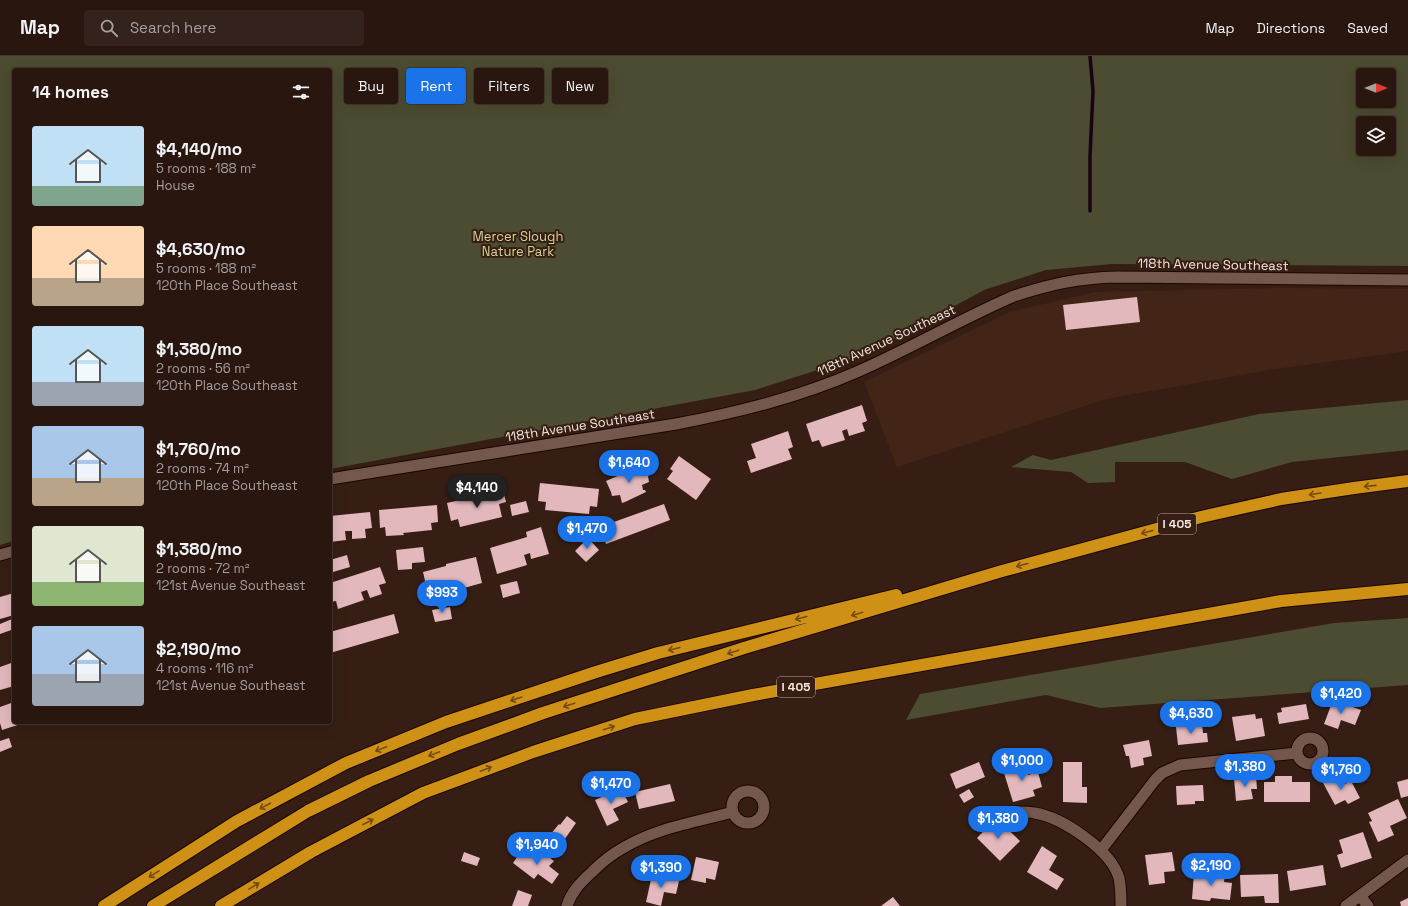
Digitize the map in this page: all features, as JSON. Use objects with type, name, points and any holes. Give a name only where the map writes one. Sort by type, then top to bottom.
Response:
[{"type":"highway","name":"I 405","points":[[153,906],[308,811],[369,781],[458,744],[543,713],[744,648],[1002,571],[1201,517],[1281,499],[1354,488],[1408,482]]},
{"type":"highway","points":[[104,906],[237,822],[305,785],[346,763],[446,722],[658,653],[846,606],[1002,571]]},
{"type":"highway","name":"I 405","points":[[221,906],[311,852],[423,793],[533,752],[635,719],[753,695],[1281,601],[1408,589]]},
{"type":"street","name":"118th Avenue Southeast","points":[[332,479],[676,424],[760,406],[812,390],[892,356],[978,312],[1014,296],[1040,287],[1073,280],[1117,277],[1408,280]]},
{"type":"street","points":[[0,555],[12,552]]},
{"type":"street","points":[[1101,850],[1155,780],[1169,768],[1189,763],[1297,753]]},
{"type":"street","points":[[568,901],[584,879],[623,848],[668,829],[733,812]]},
{"type":"street","points":[[987,814],[1028,812],[1042,814],[1086,837],[1101,850],[1118,877],[1122,906],[1110,906]]},
{"type":"street","points":[[1346,906],[1408,860]]},
{"type":"street","points":[[1360,896],[1368,906]]},
{"type":"shaded area","points":[[1279,288],[1408,289],[1408,351],[1269,370],[1106,399],[897,467],[864,382],[1010,312],[1095,292]]},
{"type":"green space","name":"Mercer Slough Nature Park","points":[[0,56],[1408,56],[1408,266],[1112,264],[1046,270],[984,290],[864,355],[755,390],[332,469],[332,68],[12,68],[12,542],[0,545]]},
{"type":"green space","points":[[1408,400],[1408,450],[1292,462],[1232,479],[1185,462],[1115,462],[1115,482],[1088,483],[1071,472],[1011,467],[1033,455],[1051,460],[1259,414]]},
{"type":"green space","points":[[1408,618],[1408,685],[1100,708],[1046,695],[906,720],[920,694],[1334,623]]},
{"type":"building","points":[[1137,297],[1140,322],[1066,330],[1063,305]]},
{"type":"building","points":[[862,405],[867,421],[862,423],[865,431],[849,436],[847,429],[842,431],[845,440],[822,447],[819,440],[812,442],[806,424]]},
{"type":"building","points":[[788,431],[793,447],[788,449],[792,459],[751,473],[747,461],[756,458],[751,444]]},
{"type":"building","points":[[679,456],[711,479],[696,500],[667,479],[673,471],[670,469]]},
{"type":"building","points":[[643,467],[648,476],[649,482],[642,485],[643,490],[646,492],[622,503],[620,495],[612,496],[606,481],[636,468]]},
{"type":"building","points":[[540,483],[599,489],[597,507],[590,506],[589,514],[545,510],[546,502],[538,501]]},
{"type":"building","points":[[503,490],[506,502],[499,504],[502,517],[460,527],[458,519],[451,521],[447,503]]},
{"type":"building","points":[[526,501],[529,512],[512,516],[510,505]]},
{"type":"building","points":[[664,504],[670,520],[606,544],[600,527]]},
{"type":"building","points":[[437,505],[438,522],[431,523],[432,530],[403,533],[404,535],[386,536],[385,527],[380,528],[379,510]]},
{"type":"building","points":[[370,512],[372,528],[365,529],[366,538],[352,539],[352,531],[345,531],[346,540],[332,542],[332,516]]},
{"type":"building","points":[[541,527],[549,554],[531,559],[530,553],[524,555],[527,565],[497,574],[490,548],[527,537],[526,532]]},
{"type":"building","points":[[588,538],[599,550],[586,562],[575,551]]},
{"type":"building","points":[[423,547],[425,562],[412,563],[412,569],[398,570],[396,550]]},
{"type":"building","points":[[347,555],[350,567],[333,572],[332,559]]},
{"type":"building","points":[[476,557],[482,583],[435,596],[433,587],[427,589],[423,572],[446,566],[446,564]]},
{"type":"building","points":[[380,567],[386,583],[379,585],[382,594],[370,598],[367,590],[361,592],[364,600],[338,609],[336,601],[332,602],[332,582]]},
{"type":"building","points":[[517,581],[520,593],[503,598],[500,585]]},
{"type":"building","points":[[12,594],[12,616],[0,619],[0,597]]},
{"type":"building","points":[[450,607],[452,619],[435,622],[432,610]]},
{"type":"building","points":[[394,614],[399,633],[332,652],[332,631]]},
{"type":"building","points":[[12,619],[12,630],[0,634],[0,624]]},
{"type":"building","points":[[12,663],[12,687],[0,690],[0,667]]},
{"type":"building","points":[[1333,700],[1361,710],[1355,725],[1341,720],[1338,729],[1324,724]]},
{"type":"building","points":[[12,703],[12,724],[21,724],[2,730],[0,723],[0,707]]},
{"type":"building","points":[[1306,704],[1309,719],[1279,724],[1277,713],[1282,712],[1281,708]]},
{"type":"building","points":[[1255,714],[1256,719],[1262,718],[1265,736],[1236,741],[1232,717]]},
{"type":"building","points":[[1202,724],[1203,733],[1207,733],[1208,742],[1178,745],[1176,727]]},
{"type":"building","points":[[9,738],[12,747],[0,752],[0,741]]},
{"type":"building","points":[[1149,740],[1152,756],[1143,758],[1144,765],[1131,768],[1129,756],[1126,756],[1123,745]]},
{"type":"building","points":[[1024,761],[1028,775],[1038,772],[1042,787],[1033,790],[1035,796],[1013,802],[1004,773],[1014,770],[1012,764]]},
{"type":"building","points":[[979,762],[985,777],[956,789],[950,774]]},
{"type":"building","points":[[1063,762],[1082,762],[1082,787],[1087,787],[1087,803],[1063,802]]},
{"type":"building","points":[[1335,774],[1341,786],[1351,781],[1360,798],[1348,804],[1345,800],[1335,805],[1322,781]]},
{"type":"building","points":[[1256,776],[1257,789],[1251,789],[1253,799],[1236,801],[1234,778]]},
{"type":"building","points":[[1275,776],[1292,776],[1292,782],[1310,782],[1310,802],[1264,802],[1264,782],[1275,782]]},
{"type":"building","points":[[1408,779],[1408,796],[1401,798],[1397,782]]},
{"type":"building","points":[[670,784],[675,801],[639,809],[635,792]]},
{"type":"building","points":[[1203,785],[1204,801],[1195,801],[1195,804],[1177,805],[1176,786]]},
{"type":"building","points":[[621,788],[628,802],[613,809],[619,820],[607,826],[595,800]]},
{"type":"building","points":[[969,789],[974,797],[964,803],[959,795]]},
{"type":"building","points":[[1398,799],[1407,818],[1390,826],[1394,835],[1378,842],[1369,822],[1372,821],[1368,813]]},
{"type":"building","points":[[567,816],[576,823],[562,843],[550,835]]},
{"type":"building","points":[[996,818],[1020,841],[1000,861],[977,838]]},
{"type":"building","points":[[1363,832],[1372,858],[1341,868],[1337,855],[1343,853],[1339,840]]},
{"type":"building","points":[[1042,846],[1057,856],[1049,870],[1064,879],[1057,890],[1027,872]]},
{"type":"building","points":[[522,850],[535,859],[541,851],[554,861],[549,866],[559,874],[552,884],[538,874],[534,879],[513,863]]},
{"type":"building","points":[[464,852],[480,858],[477,866],[461,861]]},
{"type":"building","points":[[1172,852],[1175,871],[1164,872],[1165,883],[1149,885],[1145,855]]},
{"type":"building","points":[[696,857],[719,862],[715,880],[706,878],[706,883],[691,880]]},
{"type":"building","points":[[1323,865],[1326,885],[1290,891],[1287,871]]},
{"type":"building","points":[[1194,873],[1225,875],[1224,882],[1232,883],[1230,900],[1211,898],[1210,901],[1192,899]]},
{"type":"building","points":[[1278,874],[1279,903],[1265,903],[1264,896],[1241,897],[1240,875]]},
{"type":"building","points":[[652,875],[679,881],[676,894],[664,892],[661,906],[646,902]]},
{"type":"building","points":[[518,890],[532,895],[528,906],[512,906]]},
{"type":"building","points":[[893,897],[900,906],[881,906]]},
{"type":"building","points":[[1408,898],[1408,906],[1401,906],[1400,902]]},
{"type":"waterway","points":[[1090,56],[1093,91],[1090,156],[1090,211]]}]
